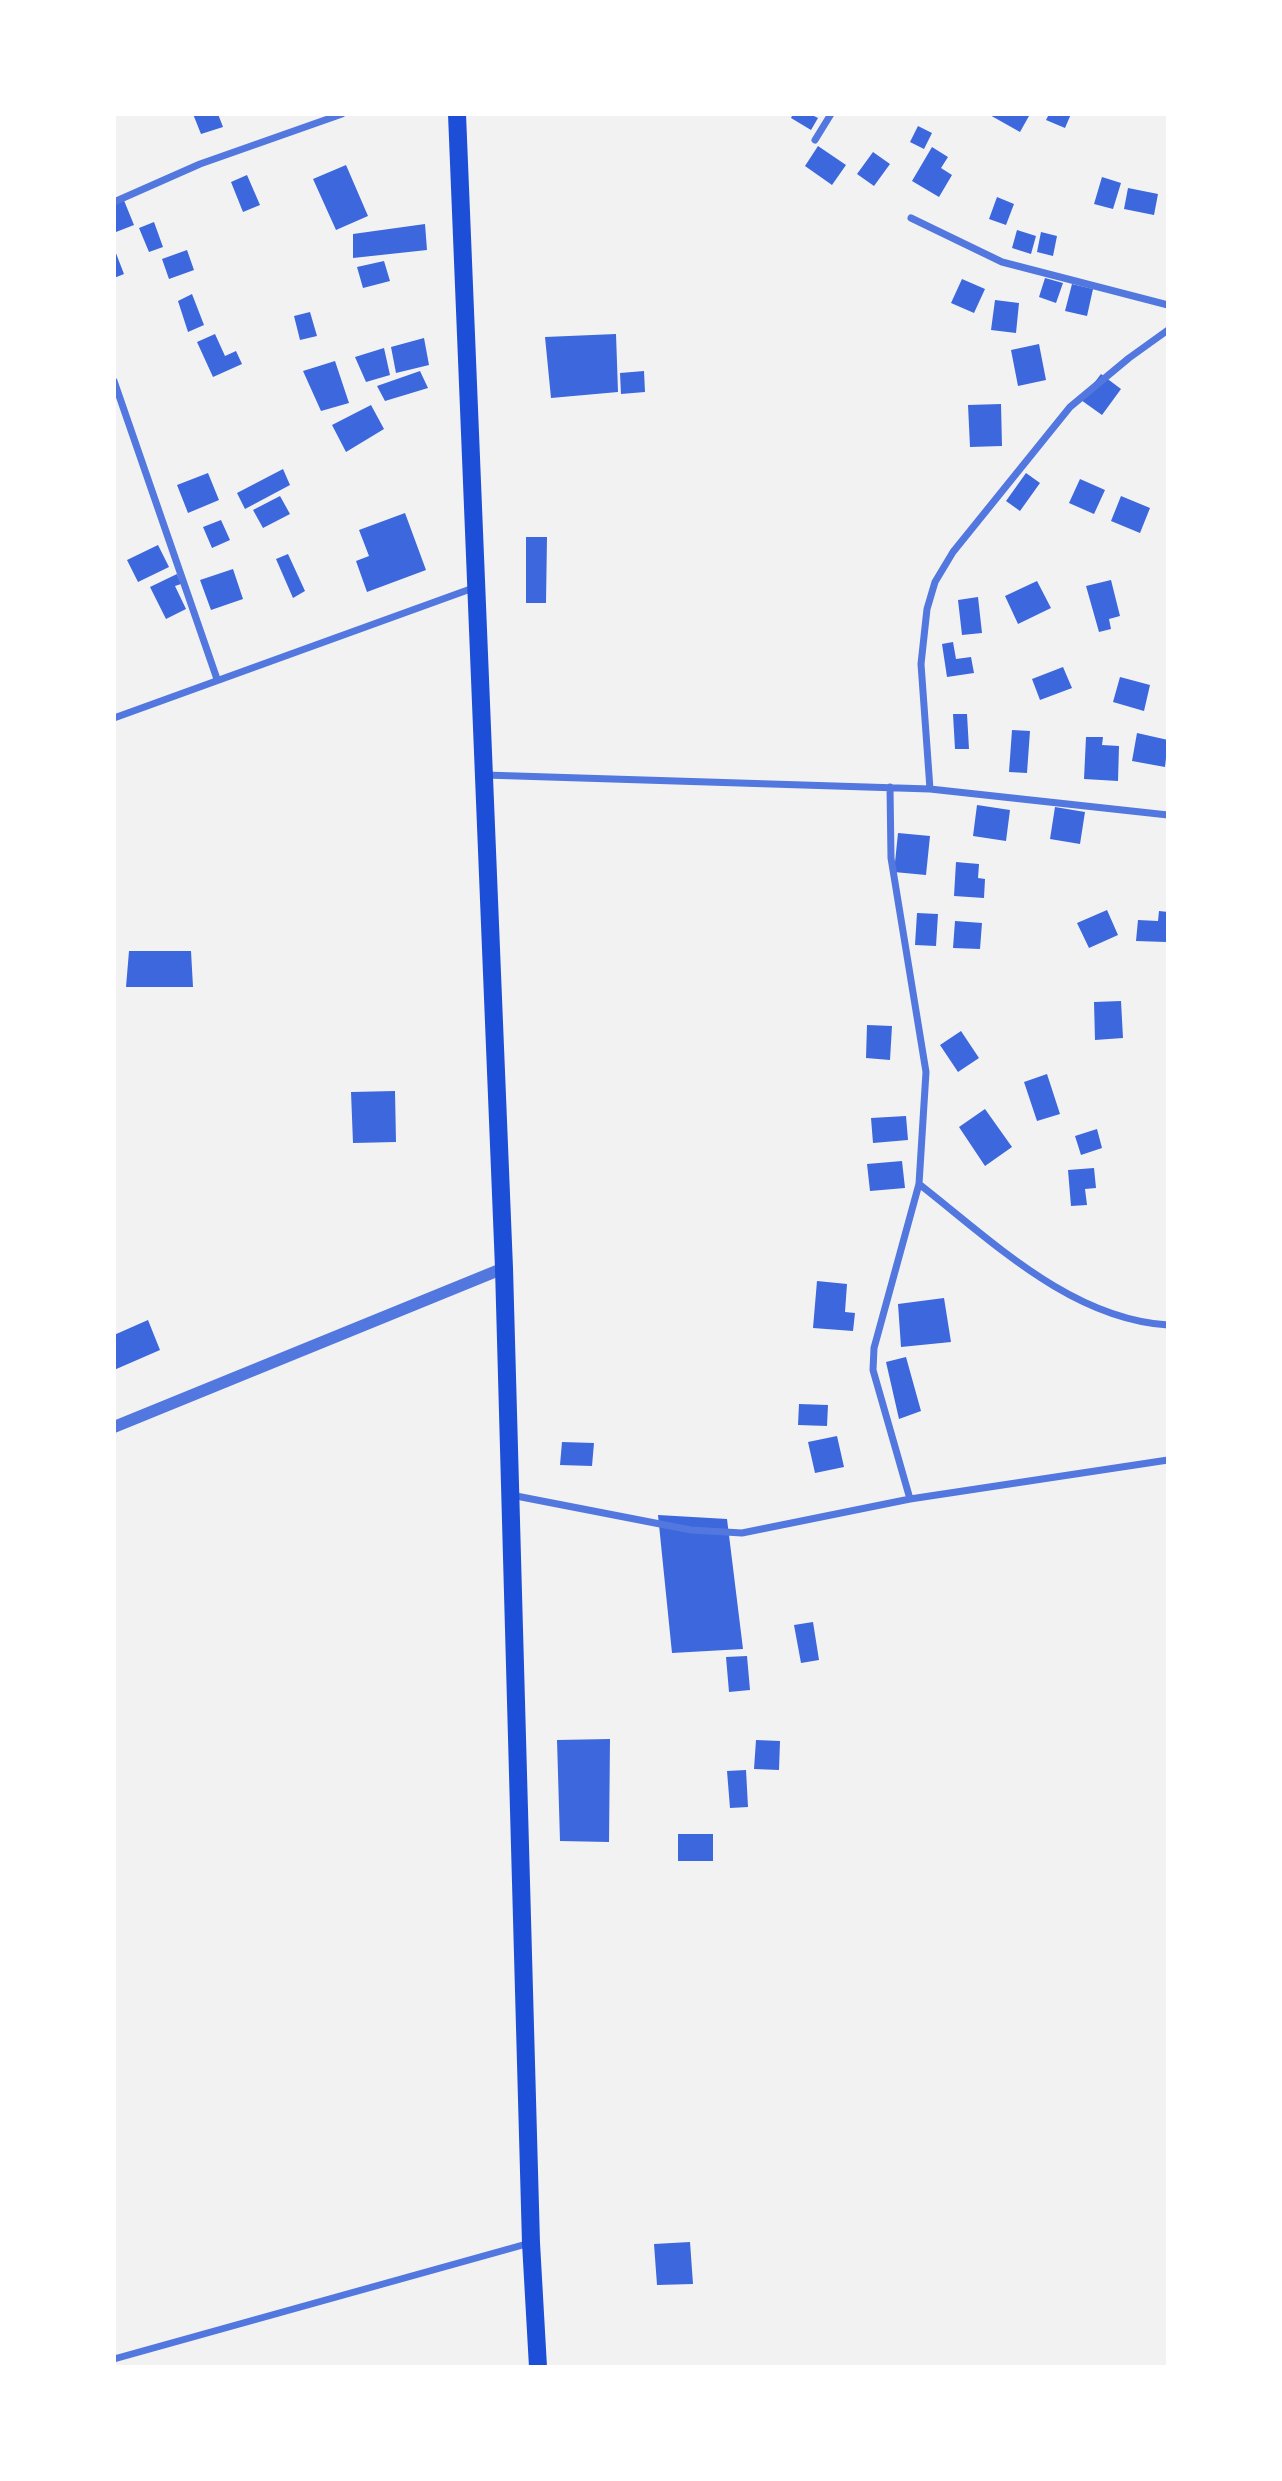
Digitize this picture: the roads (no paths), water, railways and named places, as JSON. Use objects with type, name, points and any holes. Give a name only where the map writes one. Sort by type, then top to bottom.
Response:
[{"type":"main road","points":[[457,114],[504,1268],[531,2243],[538,2367]]},
{"type":"street","points":[[114,202],[200,164],[342,114]]},
{"type":"street","points":[[815,141],[831,114]]},
{"type":"street","points":[[911,218],[1002,262],[1168,305]]},
{"type":"street","points":[[930,789],[921,664],[927,609],[935,582],[953,552],[1070,407],[1168,330]]},
{"type":"street","points":[[114,381],[217,679]]},
{"type":"street","points":[[114,718],[477,587]]},
{"type":"street","points":[[484,775],[930,789],[1168,815]]},
{"type":"street","points":[[890,787],[891,858],[926,1072],[919,1184],[874,1348],[873,1370],[910,1499]]},
{"type":"street","points":[[919,1184],[1020,1264],[1068,1293],[1120,1316],[1143,1323],[1168,1325]]},
{"type":"street","points":[[114,1427],[504,1268]]},
{"type":"street","points":[[511,1494],[691,1530],[742,1533],[910,1499],[1168,1461]]},
{"type":"street","points":[[114,2359],[531,2243]]}]
